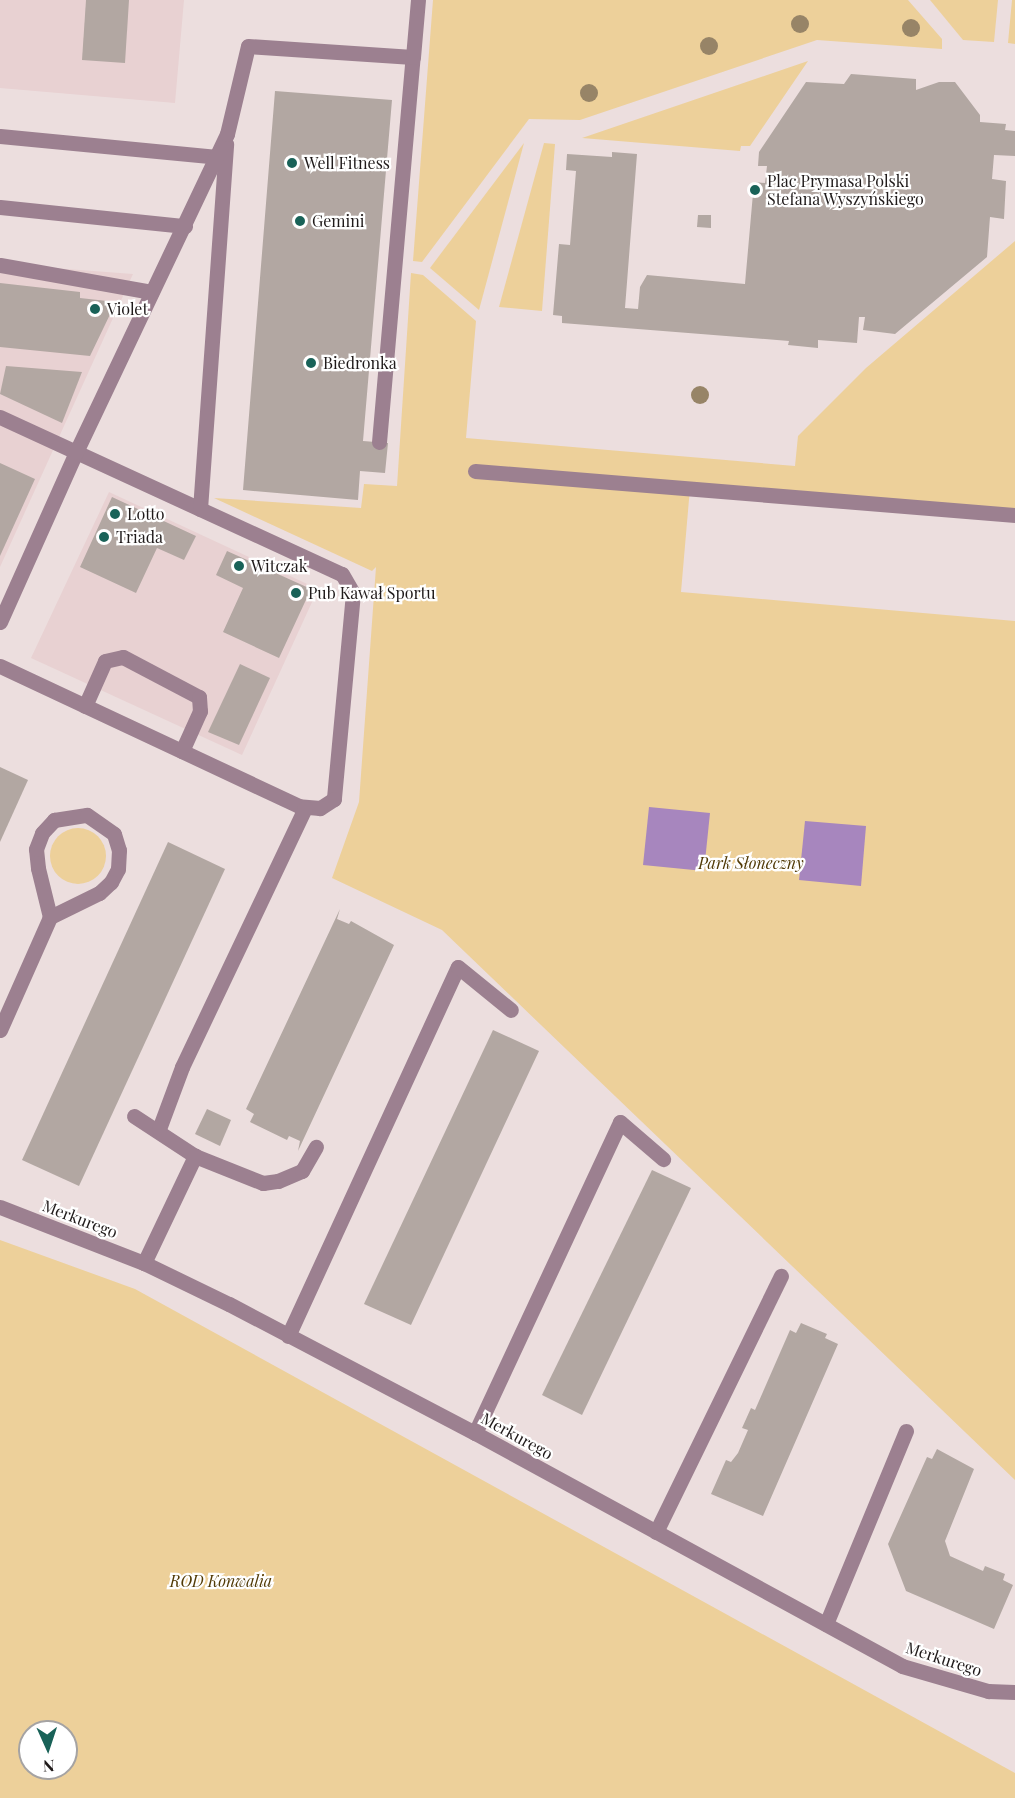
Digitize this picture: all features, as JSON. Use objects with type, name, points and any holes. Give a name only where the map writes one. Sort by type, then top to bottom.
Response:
[{"type":"street","points":[[379,442],[418,0]]},
{"type":"street","points":[[200,509],[227,134],[248,46],[413,57]]},
{"type":"street","points":[[0,622],[76,452],[227,134]]},
{"type":"street","points":[[0,136],[217,157]]},
{"type":"street","points":[[0,207],[185,226]]},
{"type":"street","points":[[0,265],[152,292]]},
{"type":"street","points":[[0,417],[342,574],[353,593],[336,794],[327,805],[305,808],[0,666]]},
{"type":"street","points":[[475,471],[1015,515]]},
{"type":"street","points":[[85,706],[105,661],[123,657],[199,698],[200,711],[182,751]]},
{"type":"street","points":[[159,1129],[182,1067],[305,808]]},
{"type":"street","points":[[0,1030],[50,917],[36,849],[42,833],[54,820],[69,815],[87,816],[114,834],[119,850],[118,869],[111,882],[99,893],[50,917]]},
{"type":"street","points":[[288,1336],[458,967],[511,1010]]},
{"type":"street","points":[[134,1116],[159,1129],[195,1156],[263,1183],[302,1171],[316,1147]]},
{"type":"street","points":[[475,1433],[620,1122],[663,1159]]},
{"type":"street","points":[[144,1263],[195,1156]]},
{"type":"street","name":"Merkurego","points":[[0,1207],[144,1263],[288,1336],[475,1433],[902,1666],[988,1691],[1015,1692]]},
{"type":"street","points":[[656,1532],[781,1276]]},
{"type":"street","points":[[826,1624],[906,1431]]},
{"type":"shaded area","points":[[0,0],[184,0],[175,103],[0,88]]},
{"type":"shaded area","points":[[0,264],[133,274],[0,567]]},
{"type":"shaded area","points":[[109,492],[318,589],[242,755],[31,658]]},
{"type":"shaded area","points":[[649,807],[710,813],[704,871],[643,865]]},
{"type":"shaded area","points":[[805,821],[866,826],[861,886],[799,880]]},
{"type":"green space","points":[[433,0],[908,0],[942,39],[942,49],[817,40],[580,120],[529,119],[422,262],[413,261]]},
{"type":"green space","points":[[930,0],[998,0],[994,42],[963,40]]},
{"type":"green space","points":[[1012,0],[1015,0],[1015,44],[1008,43]]},
{"type":"green space","points":[[808,61],[750,146],[741,146],[740,151],[582,138]]},
{"type":"green space","points":[[524,143],[479,310],[430,268]]},
{"type":"green space","points":[[544,143],[555,144],[542,311],[499,307]]},
{"type":"green space","name":"Park Słoneczny","points":[[1015,241],[1015,515],[690,488],[681,592],[1015,621],[1015,1480],[442,930],[332,878],[359,802],[376,567],[372,571],[214,498],[361,508],[364,484],[397,486],[411,273],[423,275],[476,321],[466,438],[795,466],[798,436],[866,368]]},
{"type":"green space","points":[[72,828],[84,828],[98,836],[106,850],[104,867],[98,876],[84,884],[72,884],[55,872],[50,862],[50,850],[62,833]]},
{"type":"green space","name":"ROD Konwalia","points":[[0,1240],[135,1289],[1015,1773],[1015,1798],[0,1798]]},
{"type":"building","points":[[86,0],[129,0],[125,63],[82,60]]},
{"type":"building","points":[[851,74],[916,79],[916,90],[939,82],[955,82],[980,115],[980,122],[1006,124],[1005,130],[1015,131],[1015,156],[994,155],[992,179],[1006,181],[1004,219],[990,217],[987,257],[895,334],[863,330],[865,317],[859,317],[857,343],[818,340],[818,348],[788,345],[789,341],[562,323],[562,316],[553,315],[559,244],[570,245],[576,171],[566,170],[567,154],[612,157],[612,152],[637,154],[625,308],[638,309],[640,287],[647,275],[745,284],[754,182],[765,183],[767,166],[758,166],[759,152],[806,82],[844,84]]},
{"type":"building","points":[[275,91],[392,100],[363,441],[388,443],[385,473],[360,471],[358,500],[243,490]]},
{"type":"building","points":[[698,215],[711,215],[711,228],[697,227]]},
{"type":"building","points":[[0,283],[80,292],[80,298],[116,302],[90,356],[0,347]]},
{"type":"building","points":[[6,366],[82,372],[62,423],[0,394]]},
{"type":"building","points":[[0,463],[35,479],[0,556]]},
{"type":"building","points":[[112,497],[196,536],[184,560],[157,548],[136,593],[80,567]]},
{"type":"building","points":[[227,551],[311,589],[279,658],[223,632],[243,588],[216,575]]},
{"type":"building","points":[[240,664],[270,678],[239,745],[208,732]]},
{"type":"building","points":[[0,767],[28,780],[0,842]]},
{"type":"building","points":[[168,842],[225,869],[79,1186],[22,1160]]},
{"type":"building","points":[[340,909],[337,919],[349,924],[351,921],[394,945],[298,1151],[300,1141],[289,1136],[287,1140],[250,1122],[254,1114],[246,1109]]},
{"type":"building","points":[[493,1030],[539,1051],[411,1325],[364,1304]]},
{"type":"building","points":[[207,1109],[231,1120],[220,1146],[195,1134]]},
{"type":"building","points":[[652,1170],[691,1188],[582,1415],[542,1395]]},
{"type":"building","points":[[801,1323],[827,1334],[825,1338],[838,1344],[763,1516],[711,1494],[726,1460],[731,1462],[738,1453],[748,1430],[742,1428],[751,1408],[755,1410],[790,1330],[796,1333]]},
{"type":"building","points":[[937,1449],[974,1469],[945,1541],[950,1556],[983,1571],[985,1566],[1005,1574],[1003,1580],[1013,1585],[994,1629],[906,1591],[888,1544],[927,1457],[932,1459]]},
{"type":"place","name":"Well Fitness","points":[[292,163]]},
{"type":"place","name":"Plac Prymasa Polski Stefana Wyszyńskiego","points":[[755,190]]},
{"type":"place","name":"Gemini","points":[[300,221]]},
{"type":"place","name":"Violet","points":[[95,309]]},
{"type":"place","name":"Biedronka","points":[[311,363]]},
{"type":"place","name":"Lotto","points":[[115,514]]},
{"type":"place","name":"Triada","points":[[104,537]]},
{"type":"place","name":"Witczak","points":[[239,566]]},
{"type":"place","name":"Pub Kawał Sportu","points":[[296,593]]}]
